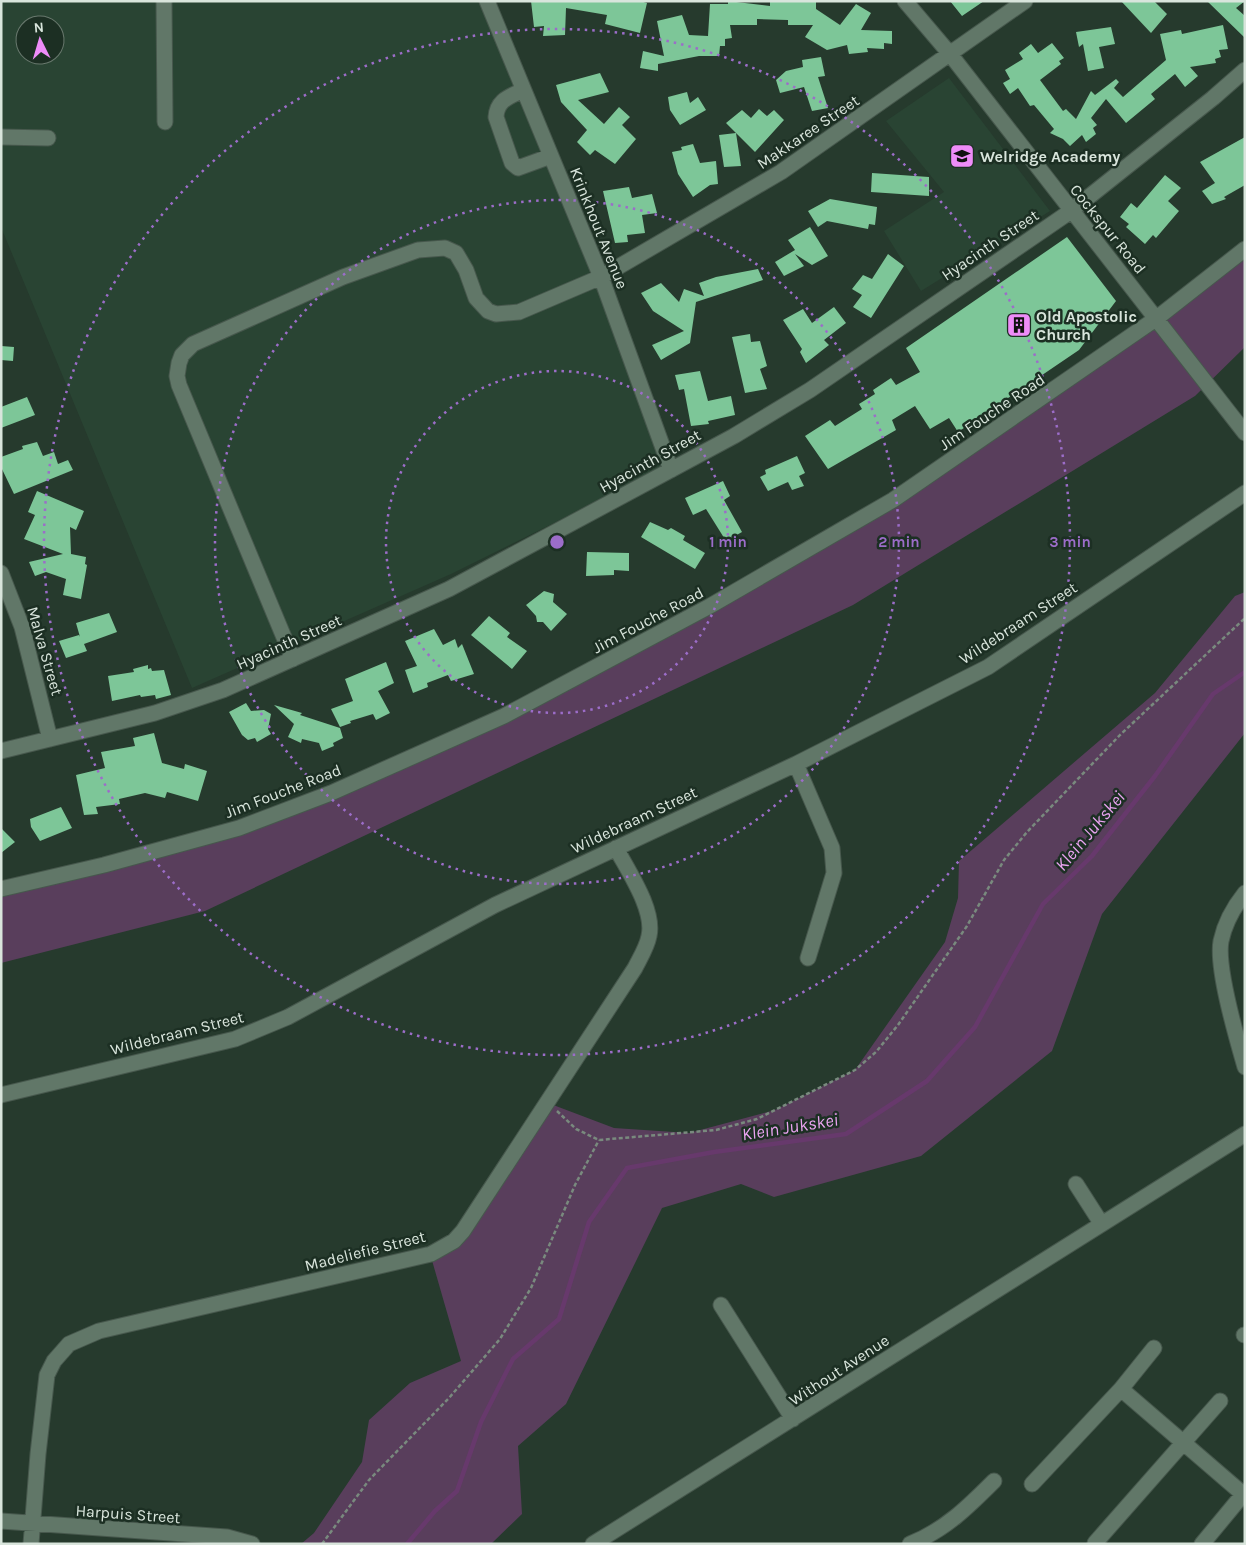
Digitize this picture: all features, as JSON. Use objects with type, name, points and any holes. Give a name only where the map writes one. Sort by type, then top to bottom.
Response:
[{"type":"street","points":[[164,1],[165,122]]},
{"type":"street","name":"Krinkhout Avenue","points":[[487,1],[601,277],[671,470]]},
{"type":"street","name":"Cockspur Road","points":[[905,1],[950,54],[1245,433]]},
{"type":"street","name":"Makkaree Street","points":[[293,659],[179,385],[177,371],[186,349],[213,334],[343,277],[428,247],[444,248],[456,254],[466,270],[476,298],[488,311],[496,314],[520,312],[601,277],[781,172],[1025,1]]},
{"type":"street","name":"Hyacinth Street","points":[[1,751],[182,704],[223,690],[449,589],[671,470],[777,411],[810,390],[1071,211],[1213,98],[1245,70]]},
{"type":"street","points":[[524,90],[501,101],[496,109],[500,132],[512,164],[518,168],[551,156]]},
{"type":"street","points":[[1,137],[48,138]]},
{"type":"street","name":"Jim Fouche Road","points":[[1,890],[184,844],[266,819],[504,716],[710,606],[893,500],[1157,318],[1245,249]]},
{"type":"street","name":"Wildebraam Street","points":[[1,1095],[234,1039],[288,1017],[495,905],[796,764],[988,667],[1245,493]]},
{"type":"street","name":"Malva Street","points":[[1,573],[22,627],[50,739]]},
{"type":"street","points":[[796,764],[832,848],[835,862],[834,873],[808,958]]},
{"type":"street","name":"Madeliefie Street","points":[[31,1544],[45,1386],[54,1361],[69,1344],[99,1331],[416,1258],[446,1246],[463,1231],[635,968],[650,935],[650,921],[647,911],[616,848]]},
{"type":"street","points":[[1245,893],[1231,910],[1221,942],[1220,956],[1232,1020],[1245,1067]]},
{"type":"street","name":"Without Avenue","points":[[593,1544],[1245,1134]]},
{"type":"street","points":[[1076,1184],[1102,1223]]},
{"type":"street","points":[[721,1306],[793,1419]]},
{"type":"street","points":[[1032,1484],[1121,1389],[1154,1348]]},
{"type":"street","points":[[1121,1389],[1244,1493],[1202,1544]]},
{"type":"street","points":[[1095,1543],[1220,1401]]},
{"type":"street","points":[[910,1544],[929,1541],[950,1524],[994,1481]]},
{"type":"street","name":"Harpuis Street","points":[[1,1521],[227,1537],[252,1544]]},
{"type":"path","points":[[546,1102],[576,1129],[599,1140],[716,1130],[757,1119],[856,1070],[876,1052],[898,1025],[967,926],[1004,860],[1027,832],[1120,735],[1245,618]]},
{"type":"path","points":[[322,1544],[369,1480],[449,1398],[500,1339],[531,1288],[575,1185],[599,1140]]},
{"type":"shaded area","points":[[1,1],[484,1],[671,449],[661,466],[556,522],[451,574],[192,688],[1,227]]},
{"type":"shaded area","name":"Welridge Academy","points":[[949,78],[1050,211],[921,291],[884,231],[944,192],[886,121]]},
{"type":"shaded area","points":[[1245,251],[1245,347],[1195,396],[853,605],[205,911],[1,963],[1,892],[235,830],[448,743],[897,500]]},
{"type":"shaded area","points":[[1245,592],[1245,733],[1102,914],[1052,1051],[921,1156],[774,1197],[741,1184],[662,1208],[566,1404],[518,1446],[522,1514],[491,1544],[301,1544],[314,1533],[362,1462],[369,1420],[410,1383],[461,1361],[429,1250],[446,1243],[548,1103],[614,1128],[689,1133],[775,1110],[855,1070],[945,942],[958,898],[959,861],[1155,693],[1235,596]]},
{"type":"building","points":[[531,1],[640,1],[647,3],[640,33],[605,24],[607,15],[566,8],[565,35],[543,36],[544,26],[534,27]]},
{"type":"building","points":[[728,1],[770,6],[770,1],[816,1],[816,9],[840,25],[856,4],[871,13],[861,30],[892,31],[892,44],[884,43],[884,49],[867,48],[868,52],[849,54],[847,45],[827,50],[805,37],[813,25],[788,25],[788,20],[757,19],[757,25],[730,25],[732,38],[725,39],[725,46],[720,46],[719,56],[699,56],[658,64],[658,71],[640,68],[643,51],[664,56],[657,21],[682,15],[689,35],[708,36],[710,4],[728,4]]},
{"type":"building","points":[[950,1],[984,1],[962,16]]},
{"type":"building","points":[[1121,1],[1154,1],[1167,14],[1151,33]]},
{"type":"building","points":[[1207,1],[1245,1],[1236,8],[1245,16],[1245,38]]},
{"type":"building","points":[[1223,25],[1228,49],[1219,50],[1221,57],[1215,59],[1216,63],[1190,67],[1198,76],[1185,87],[1175,74],[1151,94],[1155,99],[1126,123],[1106,99],[1091,118],[1097,125],[1093,128],[1096,134],[1086,142],[1082,135],[1070,146],[1063,139],[1050,133],[1054,129],[1034,105],[1030,106],[1018,88],[1010,94],[1003,83],[1010,79],[1005,70],[1023,59],[1019,53],[1031,44],[1038,53],[1052,43],[1064,58],[1059,61],[1061,64],[1040,80],[1063,111],[1066,109],[1076,119],[1091,91],[1095,95],[1116,79],[1119,82],[1114,88],[1123,97],[1166,60],[1160,34],[1181,30],[1182,34]]},
{"type":"building","points":[[1111,27],[1115,44],[1099,47],[1104,68],[1088,71],[1083,44],[1079,47],[1076,32]]},
{"type":"building","points":[[821,57],[825,76],[818,77],[828,108],[812,111],[804,87],[780,93],[776,80],[786,71],[803,67],[802,60]]},
{"type":"building","points":[[600,73],[609,92],[578,100],[604,124],[619,107],[630,117],[622,125],[636,139],[615,164],[595,150],[590,155],[577,142],[587,130],[561,102],[556,85]]},
{"type":"building","points":[[687,92],[690,103],[698,97],[706,110],[680,125],[670,110],[668,97]]},
{"type":"building","points":[[759,109],[767,116],[774,110],[784,120],[755,152],[726,123],[742,110],[751,118]]},
{"type":"building","points":[[736,133],[741,166],[724,167],[719,135]]},
{"type":"building","points":[[1245,137],[1245,185],[1224,197],[1226,199],[1212,204],[1202,191],[1215,183],[1200,162]]},
{"type":"building","points":[[693,144],[700,163],[716,161],[718,184],[710,185],[693,197],[678,174],[672,152],[682,150],[681,147]]},
{"type":"building","points":[[872,173],[929,177],[929,196],[871,192]]},
{"type":"building","points":[[1165,175],[1181,188],[1168,201],[1179,211],[1156,238],[1153,235],[1145,244],[1126,227],[1129,224],[1120,217],[1131,203],[1137,208]]},
{"type":"building","points":[[629,187],[632,198],[652,194],[657,213],[642,215],[645,233],[627,235],[628,242],[615,243],[603,191]]},
{"type":"building","points":[[830,199],[877,207],[875,225],[869,224],[868,229],[827,221],[818,227],[808,211]]},
{"type":"building","points":[[810,227],[828,256],[812,265],[795,254],[804,266],[784,276],[775,262],[795,250],[788,240]]},
{"type":"building","name":"Old Apostolic Church","points":[[1067,237],[1116,301],[1079,350],[958,432],[949,418],[930,429],[915,406],[892,420],[896,430],[828,469],[805,436],[830,420],[835,426],[862,409],[859,404],[875,394],[873,390],[891,378],[896,385],[920,372],[906,348]]},
{"type":"building","points":[[888,254],[904,266],[871,318],[853,307],[862,295],[852,289],[863,275],[872,279]]},
{"type":"building","points":[[758,269],[763,280],[696,302],[690,343],[661,360],[652,345],[684,331],[653,311],[641,293],[661,283],[679,302],[684,289],[704,296],[699,283],[716,277]]},
{"type":"building","points":[[834,307],[846,323],[824,340],[829,345],[806,363],[800,352],[802,349],[783,320],[803,309],[812,323]]},
{"type":"building","points":[[750,334],[751,342],[760,341],[767,366],[760,369],[767,389],[745,393],[732,337]]},
{"type":"building","points":[[1,346],[14,347],[13,361],[1,360]]},
{"type":"building","points":[[700,371],[708,401],[731,396],[735,415],[708,421],[709,424],[691,426],[684,389],[679,390],[675,375]]},
{"type":"building","points":[[27,397],[35,415],[1,428],[1,407]]},
{"type":"building","points":[[37,442],[43,456],[54,452],[58,464],[68,460],[73,470],[14,494],[1,467],[1,457],[23,449],[22,446]]},
{"type":"building","points":[[797,456],[805,473],[799,476],[804,486],[792,490],[788,482],[768,491],[760,477],[766,474],[765,470]]},
{"type":"building","points":[[723,481],[730,496],[724,500],[742,532],[726,541],[706,509],[693,515],[685,498]]},
{"type":"building","points":[[37,491],[84,511],[76,530],[70,527],[71,554],[86,557],[85,564],[87,565],[81,599],[63,595],[66,579],[46,572],[35,576],[29,562],[63,554],[24,539],[35,515],[28,512]]},
{"type":"building","points":[[650,522],[668,530],[671,528],[685,536],[683,540],[705,553],[695,569],[641,537]]},
{"type":"building","points":[[587,552],[629,553],[629,571],[614,570],[614,575],[586,576]]},
{"type":"building","points":[[544,591],[554,594],[553,602],[567,614],[551,631],[543,622],[537,622],[536,616],[526,605]]},
{"type":"building","points":[[109,613],[117,632],[84,644],[87,651],[66,658],[59,641],[79,635],[80,637],[76,623]]},
{"type":"building","points":[[489,616],[510,633],[507,637],[527,651],[512,669],[471,635]]},
{"type":"building","points":[[434,629],[443,645],[455,639],[458,648],[462,644],[474,674],[451,681],[448,675],[427,683],[428,687],[413,693],[405,670],[417,666],[405,641]]},
{"type":"building","points":[[386,662],[394,683],[378,691],[390,713],[376,720],[373,714],[350,721],[351,723],[340,727],[331,709],[353,701],[345,679]]},
{"type":"building","points":[[148,665],[148,669],[151,668],[152,671],[164,670],[171,695],[156,699],[155,695],[141,697],[140,695],[112,701],[108,676],[134,672],[133,669]]},
{"type":"building","points":[[246,703],[251,711],[264,710],[271,714],[268,729],[271,734],[257,742],[255,738],[248,740],[242,735],[229,712]]},
{"type":"building","points":[[274,705],[302,713],[300,715],[340,728],[343,738],[333,743],[334,746],[322,751],[319,743],[302,739],[301,743],[288,737],[294,724]]},
{"type":"building","points":[[154,733],[162,763],[184,769],[185,764],[207,771],[198,801],[167,792],[165,798],[145,793],[119,799],[120,804],[96,807],[98,814],[84,815],[76,775],[105,768],[101,752],[135,746],[133,738]]},
{"type":"building","points":[[61,807],[72,828],[40,841],[31,827],[30,819]]},
{"type":"building","points":[[1,828],[15,842],[1,853]]},
{"type":"waterway","name":"Klein Jukskei","points":[[407,1544],[435,1511],[457,1491],[481,1422],[513,1359],[559,1319],[589,1222],[627,1168],[714,1152],[846,1134],[927,1081],[975,1027],[1043,904],[1092,856],[1155,776],[1213,694],[1245,672]]},
{"type":"place","name":"Welridge Academy","points":[[962,156]]},
{"type":"place","name":"Old Apostolic Church","points":[[1019,325]]}]
